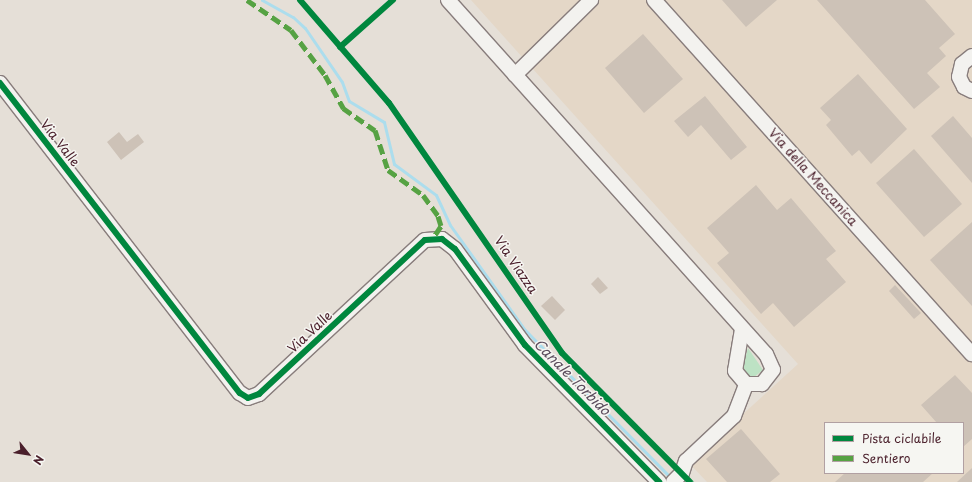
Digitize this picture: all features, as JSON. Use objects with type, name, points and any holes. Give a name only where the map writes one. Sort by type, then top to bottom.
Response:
[{"type":"street","points":[[448,0],[766,354],[773,370],[762,384],[746,384]]},
{"type":"street","points":[[515,75],[591,0]]},
{"type":"street","name":"Via della Meccanica","points":[[654,0],[972,354]]},
{"type":"street","points":[[972,56],[962,64],[959,77],[964,87],[972,91]]},
{"type":"street","name":"Via Valle","points":[[0,83],[240,393],[248,398],[259,394],[425,240],[442,239],[455,249],[525,345],[659,482]]},
{"type":"street","points":[[742,329],[733,364],[746,384]]},
{"type":"street","points":[[673,482],[682,473],[686,460],[734,416],[746,384]]},
{"type":"shaded area","points":[[471,0],[972,0],[972,482],[707,482],[689,463],[798,364]]},
{"type":"green space","points":[[748,348],[763,370],[754,377],[746,375],[742,369]]},
{"type":"building","points":[[722,0],[777,0],[746,27]]},
{"type":"building","points":[[817,0],[925,0],[955,34],[939,48],[946,56],[927,73],[940,87],[914,109]]},
{"type":"building","points":[[643,34],[683,79],[644,113],[605,68]]},
{"type":"building","points":[[858,74],[907,129],[871,164],[859,150],[852,156],[826,125],[831,120],[820,108]]},
{"type":"building","points":[[705,96],[747,147],[731,160],[701,125],[688,137],[674,121]]},
{"type":"building","points":[[953,116],[972,138],[972,183],[931,136]]},
{"type":"building","points":[[119,132],[127,142],[138,134],[144,142],[121,160],[107,142]]},
{"type":"building","points":[[914,149],[962,204],[924,237],[876,183]]},
{"type":"building","points":[[756,185],[777,210],[791,198],[836,251],[826,259],[846,282],[794,327],[773,303],[761,314],[717,263],[729,253],[707,228]]},
{"type":"building","points":[[972,222],[972,306],[930,260]]},
{"type":"building","points":[[598,277],[608,288],[600,294],[591,284]]},
{"type":"building","points":[[895,285],[921,313],[914,319],[889,291]]},
{"type":"building","points":[[552,296],[565,310],[555,320],[541,306]]},
{"type":"building","points":[[955,375],[972,393],[972,439],[964,446],[964,422],[936,422],[921,405]]},
{"type":"building","points":[[741,429],[780,474],[770,482],[727,482],[706,459]]},
{"type":"building","points":[[972,468],[972,482],[957,482]]},
{"type":"building","points":[[844,474],[932,474],[923,482],[835,482]]},
{"type":"waterway","name":"Canale Torbido","points":[[262,0],[293,17],[305,28],[342,82],[349,101],[384,122],[394,164],[436,195],[450,225],[525,330],[671,478]]},
{"type":"marked path","points":[[247,0],[291,30],[325,75],[343,108],[375,130],[388,170],[423,195],[438,216],[441,226],[433,238]]},
{"type":"cycle path","name":"Via Viazza","points":[[300,0],[389,103],[562,353],[690,482]]},
{"type":"cycle path","points":[[340,47],[393,0]]},
{"type":"cycle path","points":[[0,83],[240,393],[248,398],[259,394],[425,240],[442,239],[455,249],[525,345],[659,482]]}]
